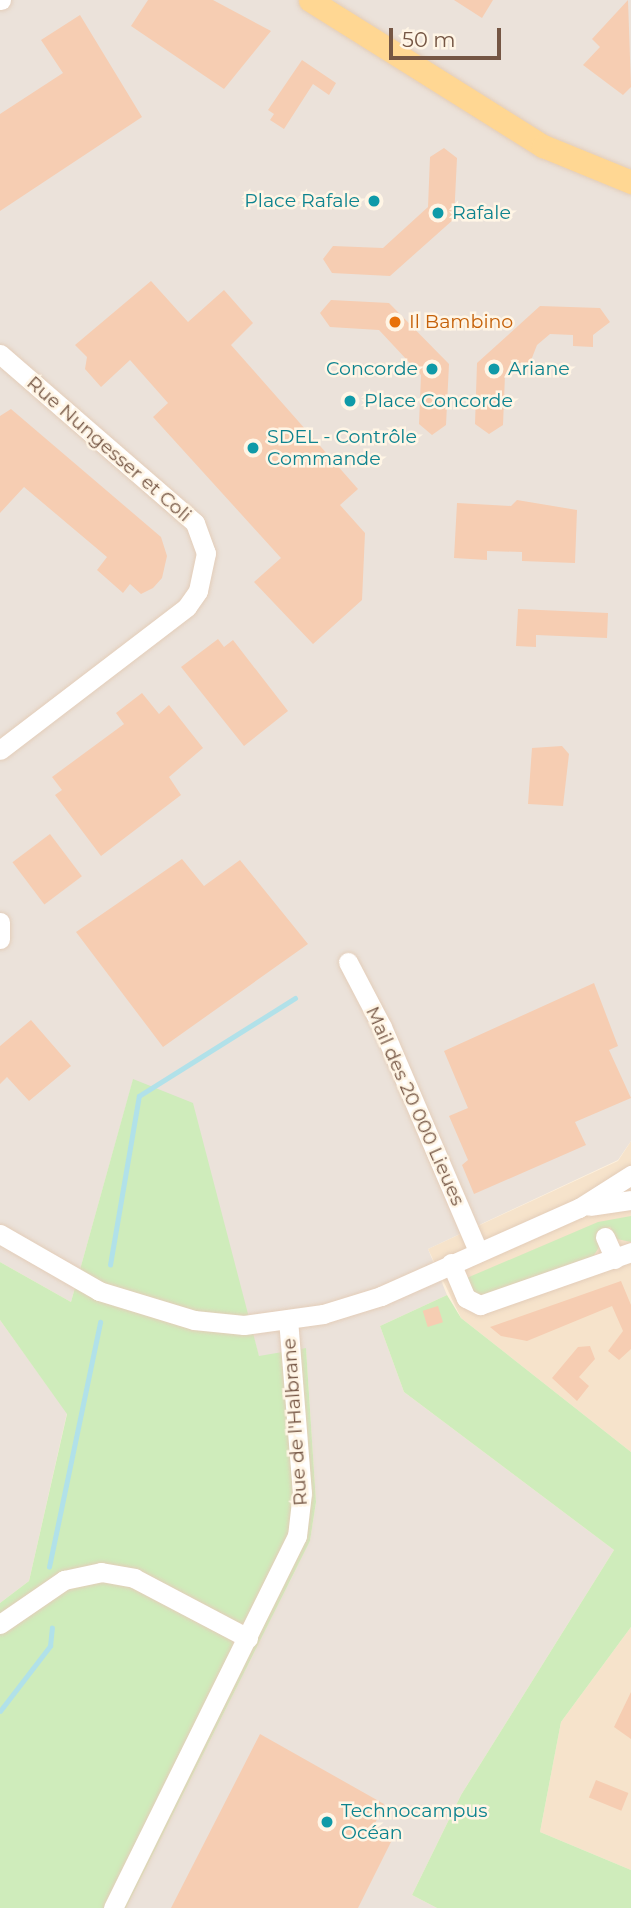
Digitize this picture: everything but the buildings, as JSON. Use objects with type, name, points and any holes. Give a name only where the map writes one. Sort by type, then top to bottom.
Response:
[{"type":"main road","points":[[310,0],[543,146],[631,183]]},
{"type":"street","name":"Rue Nungesser et Coli","points":[[0,354],[195,523],[206,553],[201,582],[187,607],[0,750]]},
{"type":"street","points":[[0,922],[0,939]]},
{"type":"street","name":"Mail des 20 000 Lieues","points":[[348,962],[382,1027],[478,1251]]},
{"type":"street","points":[[0,1234],[53,1269],[141,1305],[220,1323],[288,1320],[350,1307],[579,1208],[631,1175]]},
{"type":"street","points":[[579,1208],[631,1200]]},
{"type":"street","points":[[451,1264],[466,1298],[480,1305],[623,1256],[605,1237]]},
{"type":"street","name":"Rue de l'Halbrane","points":[[113,1908],[292,1553],[301,1516],[288,1320]]},
{"type":"street","points":[[0,1624],[64,1580],[101,1572],[134,1578],[248,1638]]},
{"type":"shaded area","points":[[0,0],[631,0],[631,1141],[618,1160],[428,1249],[447,1295],[380,1326],[404,1392],[614,1550],[461,1795],[412,1895],[437,1908],[126,1908],[310,1541],[316,1502],[306,1349],[259,1357],[244,1302],[133,1080],[71,1302],[0,1262]]},
{"type":"shaded area","points":[[631,1141],[631,1452],[461,1318],[428,1249],[618,1161]]},
{"type":"shaded area","points":[[0,1320],[67,1413],[29,1581],[0,1603]]},
{"type":"shaded area","points":[[631,1627],[631,1870],[540,1832],[561,1722]]},
{"type":"green space","points":[[133,1079],[193,1103],[259,1356],[306,1348],[316,1502],[310,1541],[126,1908],[0,1908],[0,1603],[29,1581],[67,1414],[0,1320],[0,1262],[71,1302]]},
{"type":"green space","points":[[631,1216],[631,1242],[617,1239],[610,1227],[597,1232],[599,1247],[593,1257],[477,1298],[462,1280],[598,1222]]},
{"type":"green space","points":[[447,1295],[461,1318],[631,1452],[631,1627],[561,1722],[540,1832],[631,1870],[631,1908],[437,1908],[412,1895],[461,1795],[614,1550],[404,1392],[380,1326]]},
{"type":"waterway","points":[[110,1265],[139,1096],[295,998]]},
{"type":"waterway","points":[[49,1567],[100,1322]]},
{"type":"waterway","points":[[0,1711],[50,1646],[52,1628]]},
{"type":"place","name":"Place Rafale","points":[[374,201]]},
{"type":"place","name":"Rafale","points":[[438,213]]},
{"type":"place","name":"Il Bambino","points":[[395,322]]},
{"type":"place","name":"Concorde","points":[[432,369]]},
{"type":"place","name":"Ariane","points":[[494,369]]},
{"type":"place","name":"Place Concorde","points":[[350,401]]},
{"type":"place","name":"SDEL - Contrôle Commande","points":[[253,448]]},
{"type":"place","name":"Technocampus Océan","points":[[327,1822]]}]
